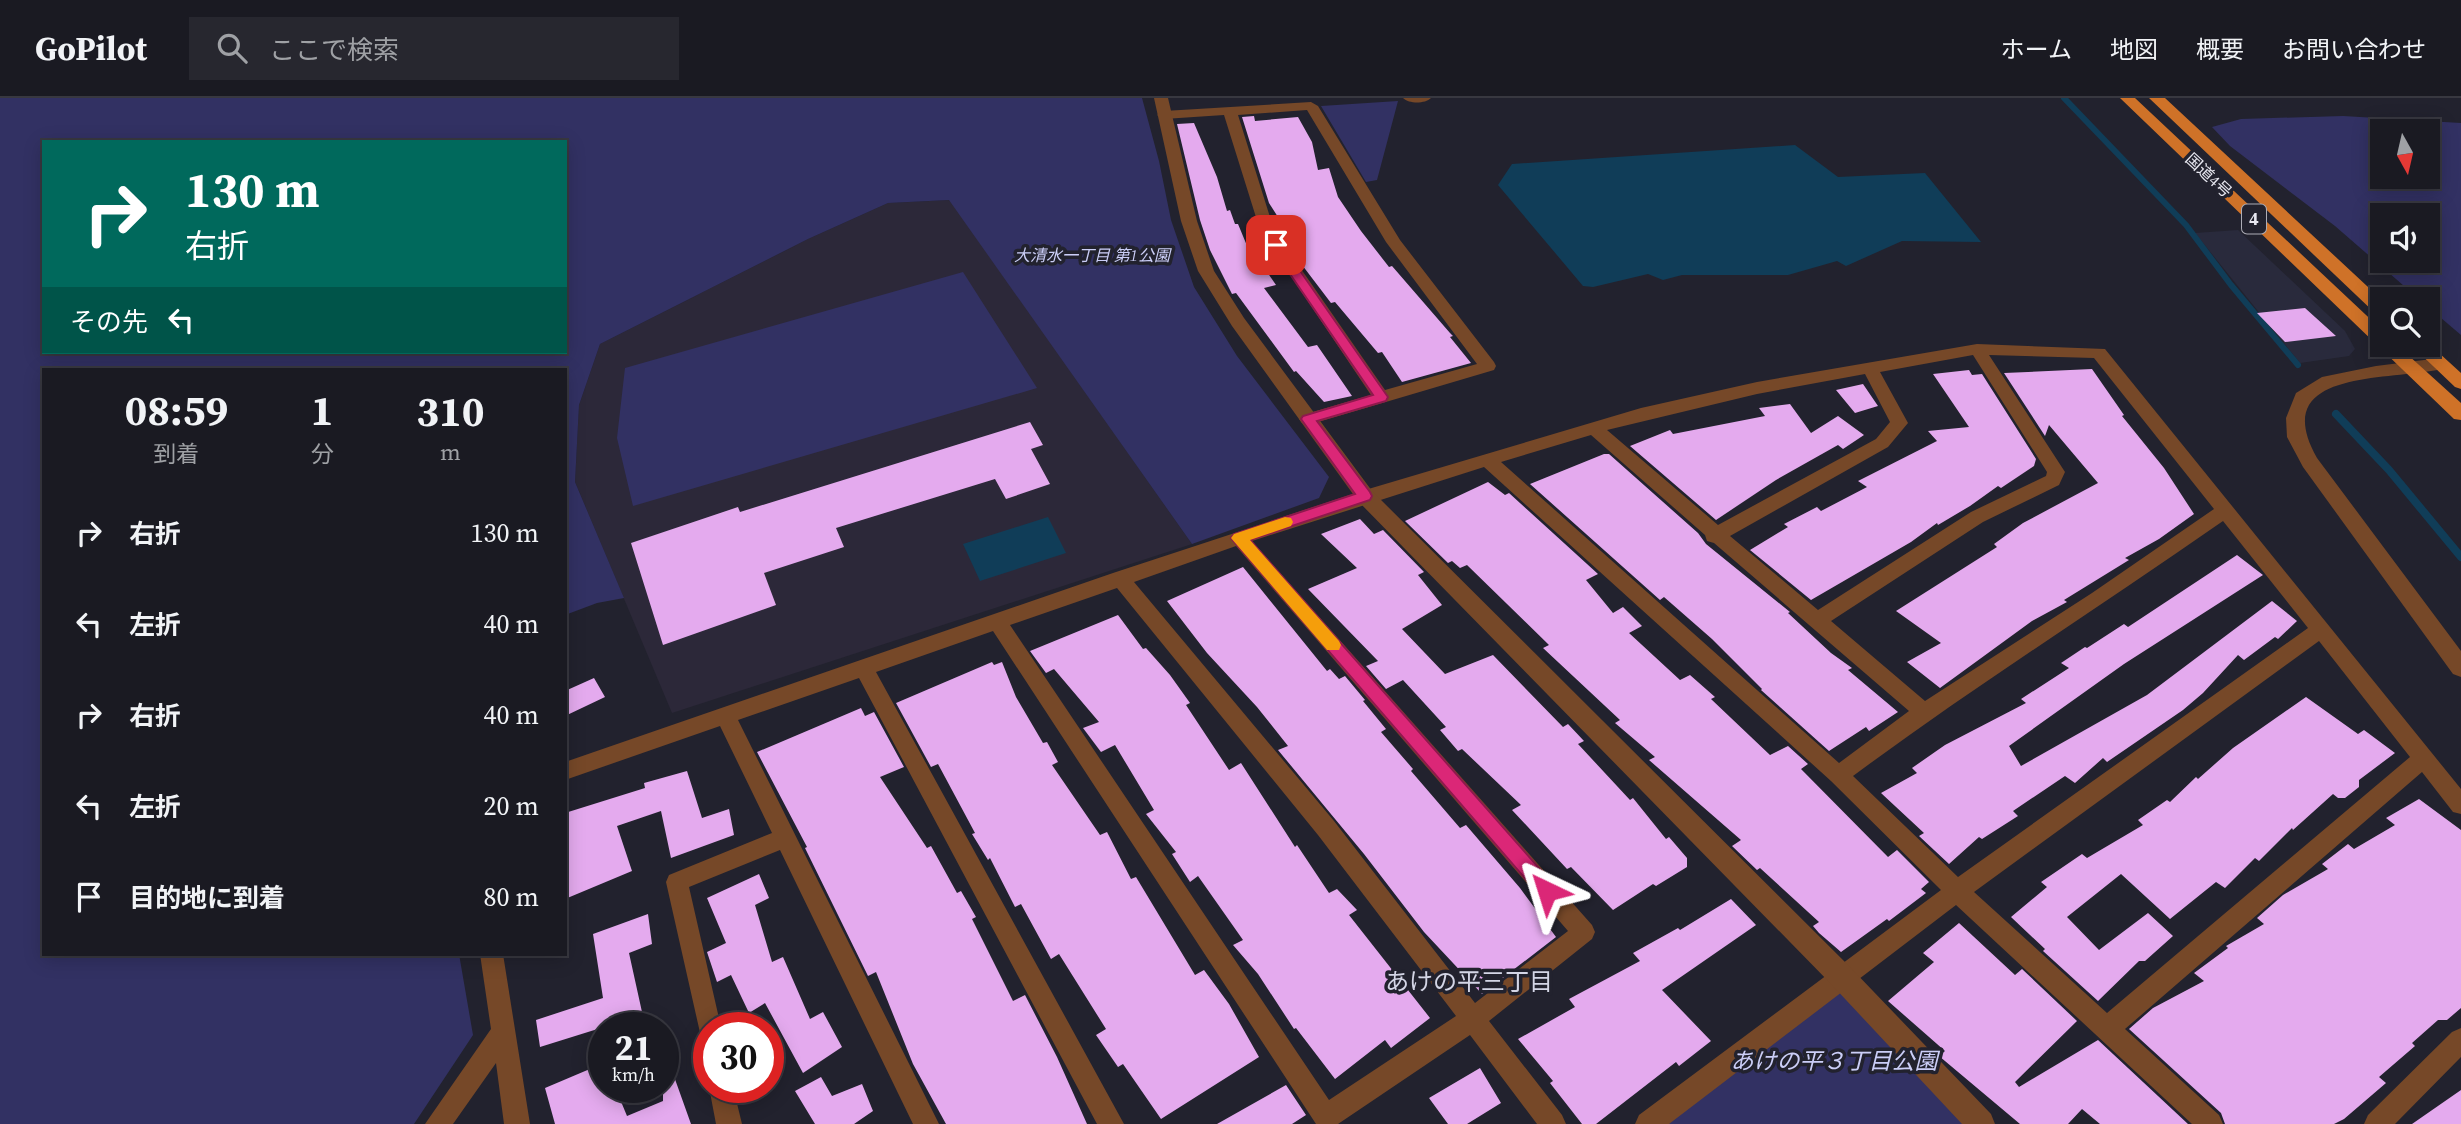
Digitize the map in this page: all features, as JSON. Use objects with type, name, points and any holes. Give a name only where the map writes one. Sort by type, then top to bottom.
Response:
[{"type":"highway","name":"国道4号","points":[[2127,98],[2370,329]]},
{"type":"highway","name":"国道4号","points":[[2156,98],[2370,299]]},
{"type":"highway","points":[[2400,357],[2461,414]]},
{"type":"highway","points":[[2433,357],[2461,383]]},
{"type":"street","points":[[1410,98],[1424,98]]},
{"type":"street","points":[[1308,419],[1488,366],[1394,242],[1311,106],[1230,113],[1163,107],[1189,221],[1206,271],[1238,322],[1308,419],[1365,496],[1841,976],[1981,1124]]},
{"type":"street","points":[[1230,113],[1267,230],[1381,397]]},
{"type":"street","points":[[1818,620],[1977,517],[2053,480],[2056,472],[1977,349]]},
{"type":"street","points":[[567,770],[998,623],[1120,578],[1365,496],[1654,411],[1757,388],[1977,349],[2099,353],[2461,805]]},
{"type":"street","points":[[2440,364],[2322,383],[2302,397],[2295,418],[2296,437],[2310,461],[2461,668]]},
{"type":"street","points":[[1714,536],[1882,443],[1899,423],[1869,367]]},
{"type":"street","points":[[1595,429],[1714,536],[1818,620],[1924,712]]},
{"type":"street","points":[[1488,460],[1838,775],[1957,891],[2210,1124]]},
{"type":"street","points":[[1838,775],[1924,712],[2099,598],[2224,511]]},
{"type":"street","points":[[998,623],[1326,1117],[1474,1018],[1584,932],[1239,538]]},
{"type":"street","points":[[1120,578],[1326,828],[1553,1124]]},
{"type":"street","points":[[1648,1124],[1841,976],[2320,630]]},
{"type":"street","points":[[864,669],[1111,1124]]},
{"type":"street","points":[[726,717],[926,1124]]},
{"type":"street","points":[[2107,1029],[2424,758]]},
{"type":"street","points":[[705,1012],[677,883],[785,838]]},
{"type":"street","points":[[491,956],[517,1124]]},
{"type":"street","points":[[438,1124],[503,1032]]},
{"type":"street","points":[[2377,1124],[2461,1040]]},
{"type":"street","points":[[724,1103],[729,1124]]},
{"type":"shaded area","points":[[950,200],[1192,544],[672,713],[575,482],[579,405],[600,344],[808,239],[888,203]]},
{"type":"shaded area","points":[[2238,230],[2345,331],[2355,349],[2349,356],[2300,363],[2195,233]]},
{"type":"green space","name":"大清水一丁目 第1公園","points":[[0,98],[1142,98],[1171,220],[1194,287],[1237,356],[1329,477],[1319,498],[1192,544],[949,200],[888,203],[808,239],[600,344],[579,405],[575,482],[624,598],[597,603],[567,614],[567,368],[42,368],[42,956],[459,956],[473,1035],[414,1124],[0,1124]]},
{"type":"green space","points":[[1398,101],[1377,180],[1366,182],[1321,106]]},
{"type":"green space","points":[[2343,116],[2394,119],[2370,119],[2370,189],[2440,189],[2440,122],[2461,123],[2461,335],[2440,317],[2440,287],[2405,287],[2389,273],[2440,273],[2440,203],[2370,203],[2370,256],[2335,226],[2230,146],[2212,127],[2241,119]]},
{"type":"green space","points":[[963,272],[1037,388],[633,506],[617,438],[625,368]]},
{"type":"green space","name":"あけの平３丁目公園","points":[[1841,976],[1981,1124],[1649,1124]]},
{"type":"water","points":[[1795,145],[1838,177],[1925,173],[1981,242],[1902,241],[1846,266],[1837,261],[1788,275],[1682,275],[1663,280],[1648,274],[1593,287],[1583,286],[1498,185],[1512,164]]},
{"type":"water","points":[[1048,517],[1066,553],[980,581],[963,544]]},
{"type":"building","points":[[1254,116],[1255,121],[1298,117],[1312,142],[1318,170],[1329,168],[1338,197],[1361,231],[1389,267],[1392,266],[1453,336],[1450,337],[1471,363],[1402,382],[1382,352],[1378,353],[1335,302],[1331,303],[1296,257],[1302,255],[1269,203],[1242,117]]},
{"type":"building","points":[[1194,123],[1217,177],[1227,211],[1230,210],[1235,224],[1238,224],[1255,265],[1261,263],[1276,285],[1264,288],[1308,347],[1317,345],[1352,396],[1324,402],[1296,371],[1294,372],[1236,293],[1232,294],[1210,250],[1200,220],[1177,124]]},
{"type":"building","points":[[2305,308],[2336,336],[2285,342],[2257,313]]},
{"type":"building","points":[[2092,369],[2124,415],[2122,416],[2164,468],[2194,514],[2159,539],[2125,558],[2129,560],[2064,600],[2067,602],[2032,621],[1940,688],[1907,662],[1941,643],[1896,611],[1997,547],[1994,544],[2023,523],[2098,483],[2049,425],[2045,436],[2004,373]]},
{"type":"building","points":[[1969,370],[1972,375],[1982,374],[2036,459],[2034,466],[1811,600],[1750,550],[1788,527],[1784,524],[1817,507],[1821,511],[1867,487],[1858,481],[1937,441],[1928,431],[1969,427],[1933,374]]},
{"type":"building","points":[[1863,384],[1878,406],[1855,413],[1836,390]]},
{"type":"building","points":[[1790,404],[1811,433],[1838,416],[1864,435],[1843,449],[1838,445],[1776,480],[1716,520],[1630,446],[1670,430],[1673,434],[1765,416],[1759,408]]},
{"type":"building","points":[[1030,422],[1043,445],[1031,449],[1050,484],[1006,499],[995,479],[836,528],[844,547],[764,573],[776,605],[663,645],[631,543],[738,507],[740,512]]},
{"type":"building","points":[[1609,454],[1698,533],[1706,544],[1790,612],[1788,613],[1831,653],[1852,668],[1848,670],[1898,712],[1869,731],[1866,727],[1829,751],[1761,690],[1712,639],[1664,597],[1660,600],[1530,484]]},
{"type":"building","points":[[1488,482],[1505,495],[1509,493],[1598,574],[1586,580],[1613,613],[1623,607],[1642,626],[1629,633],[1680,680],[1690,675],[1715,697],[1711,699],[1770,755],[1788,746],[1808,764],[1801,769],[1888,857],[1897,850],[1929,882],[1921,889],[1926,893],[1841,952],[1819,933],[1813,926],[1819,922],[1732,846],[1741,840],[1649,760],[1655,757],[1615,723],[1620,720],[1543,648],[1549,645],[1467,565],[1460,568],[1452,561],[1448,563],[1405,521]]},
{"type":"building","points":[[1360,519],[1374,534],[1383,530],[1424,572],[1418,575],[1442,605],[1402,629],[1445,674],[1493,655],[1563,727],[1568,724],[1584,741],[1578,744],[1630,800],[1633,798],[1666,839],[1669,837],[1687,858],[1687,867],[1656,886],[1653,884],[1613,910],[1571,867],[1567,869],[1512,810],[1521,805],[1462,749],[1458,751],[1440,730],[1446,727],[1403,680],[1386,689],[1366,666],[1378,661],[1308,589],[1357,568],[1321,534]]},
{"type":"building","points":[[2237,555],[2263,575],[2124,664],[2009,746],[2021,766],[2147,695],[2272,601],[2297,621],[2278,639],[2275,637],[2244,660],[2238,655],[2203,693],[2183,710],[2107,762],[2103,758],[2075,783],[2065,776],[2013,811],[2018,816],[1982,839],[1979,837],[1949,864],[1919,836],[1924,833],[1881,793],[1917,773],[1912,768],[1945,745],[2026,703],[2021,699],[2069,668],[2061,663],[2124,624],[2128,627]]},
{"type":"building","points":[[1243,567],[1327,671],[1330,669],[1339,679],[1345,676],[1386,729],[1381,732],[1413,769],[1411,771],[1460,828],[1466,825],[1520,888],[1556,937],[1482,994],[1424,932],[1278,750],[1288,746],[1257,707],[1207,653],[1167,601]]},
{"type":"building","points":[[1118,615],[1143,649],[1146,648],[1170,675],[1190,703],[1186,705],[1229,770],[1241,763],[1295,847],[1297,845],[1329,893],[1337,889],[1357,910],[1349,915],[1430,1018],[1391,1048],[1385,1040],[1335,1079],[1296,1028],[1294,1029],[1258,974],[1233,945],[1243,940],[1198,876],[1190,882],[1172,854],[1176,852],[1146,814],[1154,810],[1115,745],[1101,752],[1083,728],[1099,722],[1054,669],[1046,673],[1030,651]]},
{"type":"building","points":[[992,662],[994,665],[1002,662],[1016,697],[1043,743],[1047,742],[1058,762],[1052,765],[1100,835],[1107,832],[1131,879],[1136,877],[1195,975],[1204,970],[1229,1004],[1259,1057],[1161,1119],[1123,1064],[1118,1067],[1096,1035],[1106,1029],[1059,954],[1051,959],[1021,904],[1015,907],[990,858],[988,860],[972,834],[975,833],[938,764],[931,767],[896,703]]},
{"type":"building","points":[[594,678],[605,697],[567,715],[567,690]]},
{"type":"building","points":[[2306,697],[2358,734],[2364,730],[2395,753],[2359,780],[2359,787],[2345,798],[2338,798],[2333,794],[2293,830],[2292,828],[2259,861],[2255,858],[2225,888],[2216,882],[2170,919],[2121,874],[2067,917],[2099,950],[2148,913],[2173,936],[2145,961],[2139,961],[2098,1001],[2043,951],[2045,949],[2011,917],[2047,887],[2041,882],[2082,854],[2087,858],[2143,825],[2138,820],[2167,800],[2170,802],[2233,748]]},
{"type":"building","points":[[861,708],[865,716],[874,712],[904,767],[880,777],[927,848],[931,846],[957,893],[961,891],[976,917],[972,919],[1013,1001],[1025,995],[1087,1124],[946,1124],[913,1064],[876,972],[868,976],[805,848],[807,847],[757,752]]},
{"type":"building","points":[[687,771],[702,818],[729,809],[734,835],[671,858],[661,811],[617,826],[632,871],[567,898],[567,812],[645,788],[644,783]]},
{"type":"building","points":[[2419,799],[2461,830],[2461,1008],[2447,1020],[2438,1020],[2412,1043],[2415,1046],[2379,1077],[2386,1083],[2344,1119],[2334,1124],[2225,1124],[2221,1113],[2129,1029],[2153,1008],[2204,981],[2194,973],[2228,948],[2226,946],[2264,924],[2257,918],[2283,895],[2328,869],[2322,864],[2348,844],[2354,849],[2395,825],[2386,818]]},
{"type":"building","points":[[759,874],[769,898],[755,905],[772,962],[783,957],[810,1019],[823,1012],[842,1047],[803,1073],[784,1038],[784,1012],[770,1012],[765,1003],[749,1012],[731,975],[717,982],[707,952],[726,943],[707,898]]},
{"type":"building","points":[[1731,899],[1756,925],[1662,990],[1711,1041],[1679,1066],[1676,1062],[1596,1124],[1582,1124],[1550,1083],[1553,1081],[1518,1039],[1575,1007],[1569,999],[1640,961],[1633,953],[1678,928],[1680,930]]},
{"type":"building","points":[[648,914],[652,944],[629,953],[642,1012],[588,1012],[588,1032],[540,1047],[536,1020],[603,998],[593,934]]},
{"type":"building","points":[[1959,923],[2015,975],[2022,969],[2077,1021],[2015,1082],[2019,1087],[2098,1040],[2188,1124],[2100,1124],[2082,1109],[2068,1124],[2020,1124],[1939,1056],[1945,1051],[1888,1001],[1934,962],[1923,953]]},
{"type":"building","points":[[1480,1068],[1501,1103],[1467,1124],[1448,1124],[1429,1098]]},
{"type":"building","points":[[588,1070],[588,1103],[622,1103],[627,1116],[658,1103],[679,1103],[679,1090],[691,1124],[555,1124],[545,1088]]},
{"type":"building","points":[[821,1077],[832,1096],[862,1084],[873,1111],[854,1124],[815,1124],[795,1091]]},
{"type":"building","points":[[1286,1085],[1306,1115],[1292,1124],[1217,1124]]},
{"type":"building","points":[[2461,1090],[2461,1124],[2412,1124]]},
{"type":"waterway","points":[[2064,98],[2186,225],[2231,285],[2298,365]]},
{"type":"waterway","points":[[2336,414],[2389,470],[2461,557]]},
{"type":"slow traffic","points":[[1285,522],[1239,538],[1333,645]]},
{"type":"district","name":"あけの平三丁目","points":[[1469,982]]},
{"type":"route","points":[[1276,245],[1381,397],[1308,419],[1365,496],[1239,538],[1547,891]]}]
